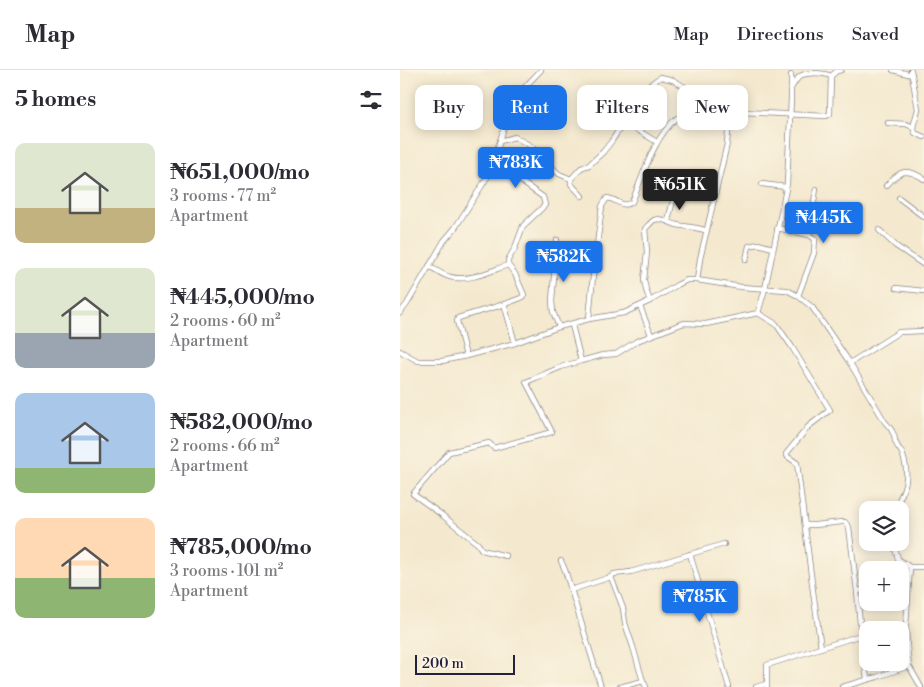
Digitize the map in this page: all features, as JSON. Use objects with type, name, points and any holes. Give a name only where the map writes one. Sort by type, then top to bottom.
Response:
[{"type":"street","points":[[488,176],[513,97],[542,70]]},
{"type":"street","points":[[748,112],[826,116],[830,114],[831,76],[841,70]]},
{"type":"street","points":[[893,70],[911,72],[918,109],[914,127],[915,133],[924,137]]},
{"type":"street","points":[[791,88],[801,75],[820,73],[831,76]]},
{"type":"street","points":[[758,313],[786,187],[791,114],[791,75]]},
{"type":"street","points":[[650,85],[662,77],[682,85]]},
{"type":"street","points":[[589,319],[602,206],[607,198],[624,205],[632,202],[657,142],[669,124],[677,118]]},
{"type":"street","points":[[888,123],[906,124],[914,127]]},
{"type":"street","points":[[582,196],[571,184],[573,175],[581,168],[589,165],[603,152],[619,130]]},
{"type":"street","points":[[637,130],[657,142]]},
{"type":"street","points":[[697,280],[728,144],[729,130]]},
{"type":"street","points":[[500,141],[515,137],[531,146],[559,174],[571,179]]},
{"type":"street","points":[[400,313],[444,241],[455,228],[488,176],[496,168],[505,169],[543,197],[545,205],[523,226],[516,248],[508,260],[508,265],[515,274],[524,295],[505,304],[458,318],[457,321],[466,356]]},
{"type":"street","points":[[886,186],[895,176],[904,172],[914,172],[924,179]]},
{"type":"street","points":[[762,184],[786,187]]},
{"type":"street","points":[[809,235],[816,189]]},
{"type":"street","points":[[668,221],[674,196]]},
{"type":"street","points":[[899,198],[924,217]]},
{"type":"street","points":[[650,301],[644,280],[647,252],[645,228],[656,219],[702,229],[707,232]]},
{"type":"street","points":[[777,228],[809,235],[814,238],[814,253],[798,296]]},
{"type":"street","points":[[879,230],[896,246],[924,265]]},
{"type":"street","points":[[558,240],[552,301],[553,312],[559,328]]},
{"type":"street","points":[[746,260],[749,246],[753,244],[773,248]]},
{"type":"street","points":[[429,266],[451,277],[466,278],[508,265]]},
{"type":"street","points":[[400,351],[418,361],[442,361],[466,356],[516,343],[589,319],[624,314],[687,280],[741,287],[786,290],[798,296],[812,307],[891,429],[906,466],[907,480],[898,501]]},
{"type":"street","points":[[896,288],[924,291]]},
{"type":"street","points":[[505,304],[516,343]]},
{"type":"street","points":[[640,306],[651,335]]},
{"type":"street","points":[[506,556],[482,550],[478,544],[413,494],[449,452],[488,443],[494,448],[552,432],[526,382],[561,367],[603,355],[616,354],[636,341],[684,323],[706,324],[758,313],[776,324],[830,410],[809,426],[786,454],[797,463],[812,591],[821,648]]},
{"type":"street","points":[[572,324],[581,361]]},
{"type":"street","points":[[850,363],[899,332],[924,331]]},
{"type":"street","points":[[805,525],[842,522],[849,527],[858,591],[860,621]]},
{"type":"street","points":[[571,590],[611,578],[614,574],[631,572],[724,544]]},
{"type":"street","points":[[896,551],[898,559],[910,567],[924,567]]},
{"type":"street","points":[[690,554],[729,687]]},
{"type":"street","points":[[561,561],[601,687]]},
{"type":"street","points":[[909,578],[910,567]]},
{"type":"street","points":[[611,578],[623,608],[625,622],[646,687]]},
{"type":"street","points":[[756,687],[767,685],[767,665],[859,637]]},
{"type":"street","points":[[909,666],[921,687]]},
{"type":"street","points":[[866,671],[867,679]]},
{"type":"street","points":[[842,687],[894,671]]},
{"type":"street","points":[[620,687],[643,681]]}]
